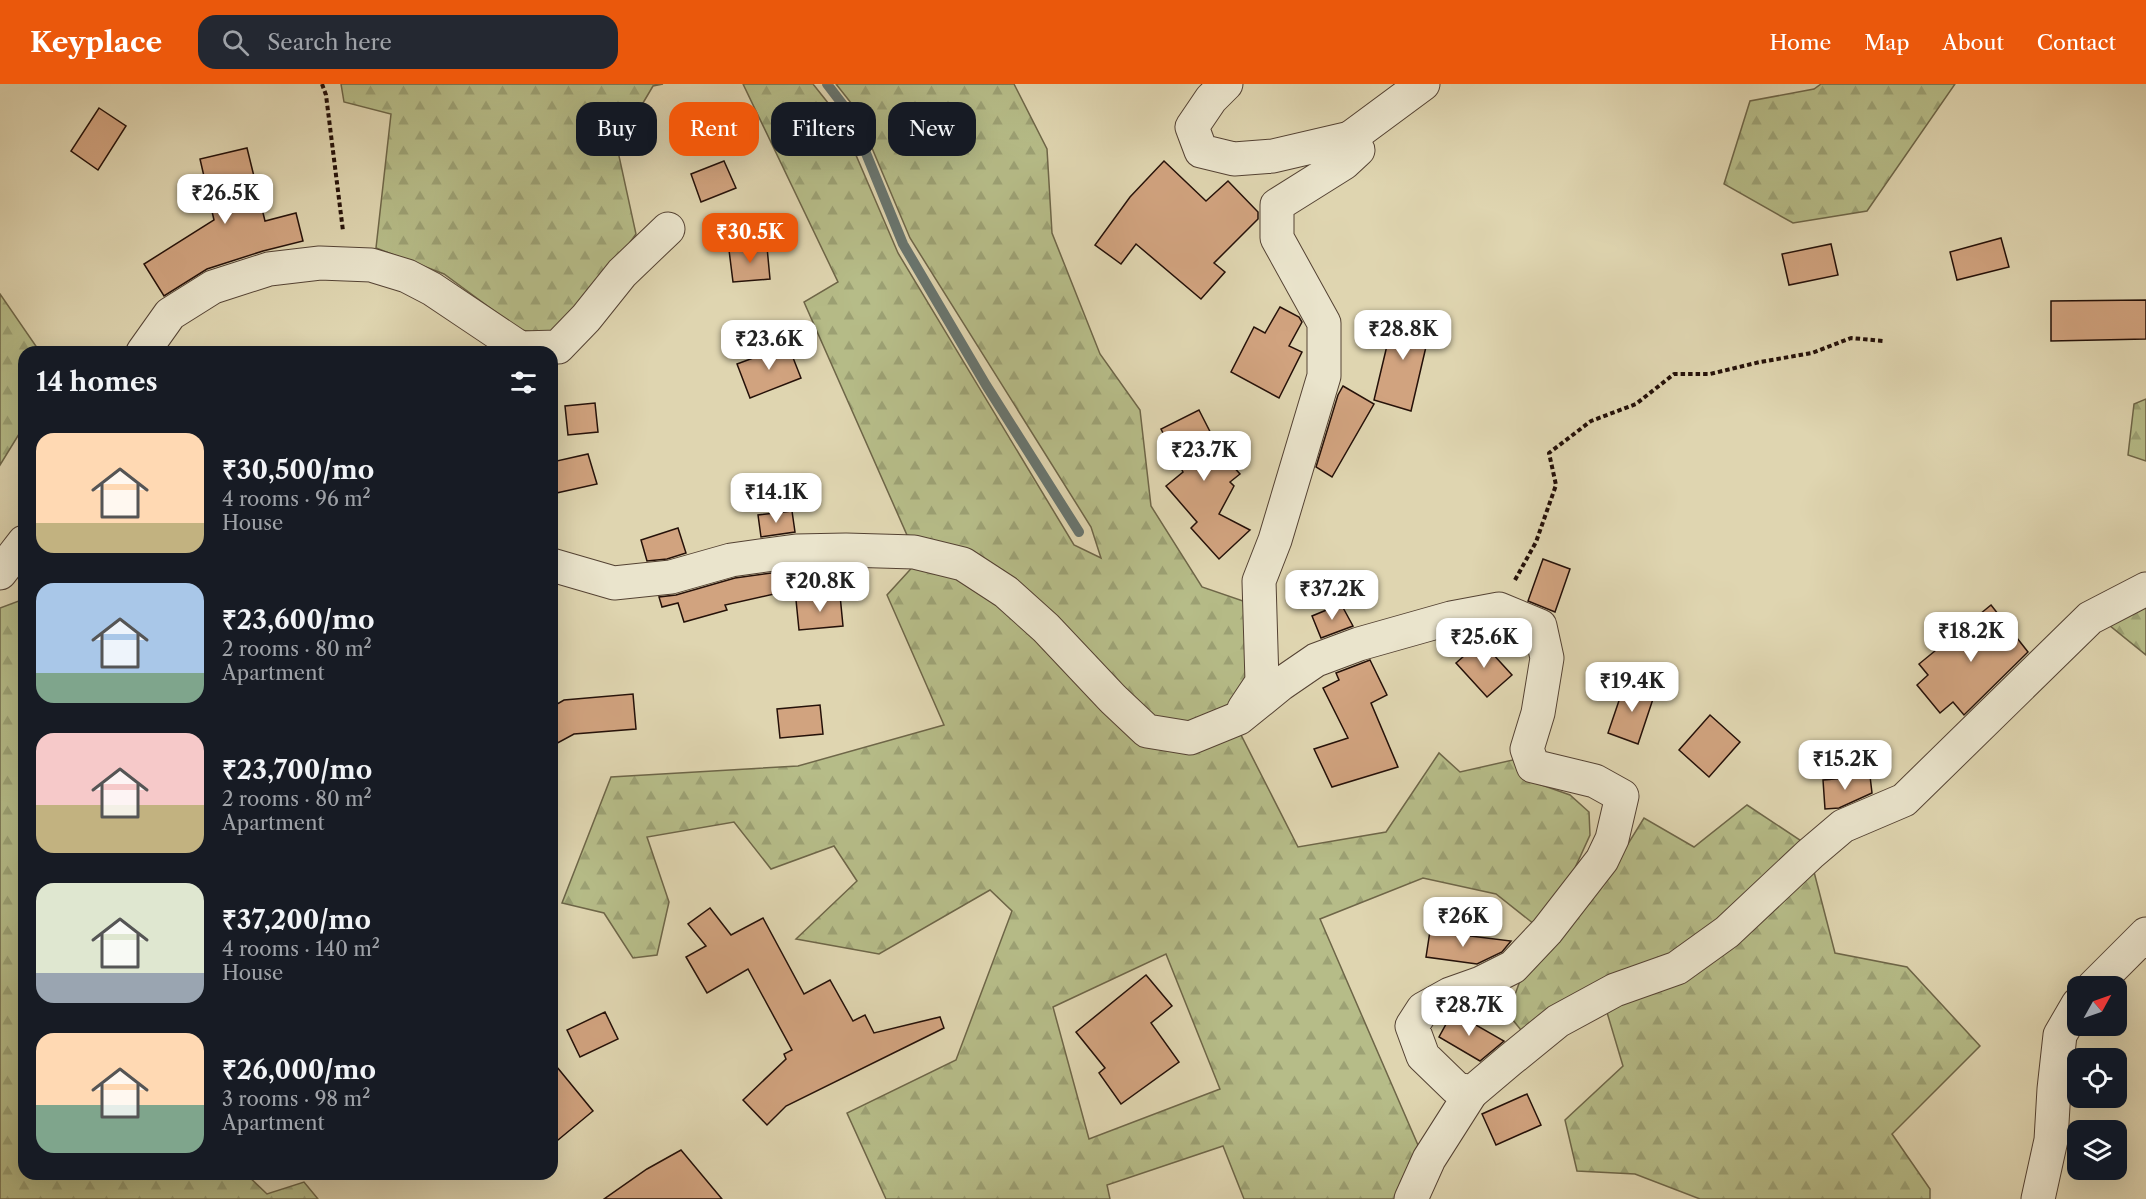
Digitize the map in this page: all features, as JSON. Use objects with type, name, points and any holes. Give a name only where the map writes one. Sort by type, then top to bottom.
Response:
[{"type":"street","points":[[1226,84],[1211,99],[1192,127],[1201,151],[1234,159],[1273,156],[1350,138],[1423,84]]},
{"type":"street","points":[[1239,718],[1262,682],[1259,581],[1275,540],[1324,376],[1324,323],[1277,238],[1277,205],[1344,163],[1358,150],[1350,138]]},
{"type":"street","points":[[558,347],[586,318],[622,273],[668,229]]},
{"type":"street","points":[[147,346],[170,314],[213,288],[269,269],[320,263],[371,265],[407,276],[517,346]]},
{"type":"street","points":[[0,573],[18,550]]},
{"type":"street","points":[[558,568],[614,583],[671,577],[731,561],[796,551],[914,552],[963,564],[1006,592],[1046,628],[1096,682],[1147,731],[1190,738],[1239,718],[1281,684],[1316,660],[1359,644],[1451,618],[1499,609],[1540,626],[1547,658],[1538,713],[1527,748],[1533,766],[1595,781],[1622,796],[1612,839],[1602,860],[1547,931],[1513,967],[1481,983],[1450,994],[1423,1009],[1412,1026],[1423,1056],[1456,1088],[1471,1093]]},
{"type":"street","points":[[0,592],[18,580]]},
{"type":"street","points":[[1411,1199],[1430,1159],[1471,1093],[1558,1021],[1615,990],[1677,968],[1727,932],[1810,854],[1844,826],[1904,800],[2091,618],[2146,590]]},
{"type":"street","points":[[2104,976],[2146,934]]},
{"type":"street","points":[[2038,1199],[2052,1140],[2054,1089],[2060,1035],[2067,1023]]},
{"type":"path","points":[[322,84],[326,95],[346,264]]},
{"type":"path","points":[[1499,609],[1536,542],[1556,485],[1549,453],[1591,421],[1636,404],[1674,374],[1710,374],[1812,352],[1851,338],[1883,341]]},
{"type":"green space","points":[[341,84],[663,84],[653,86],[644,102],[576,102],[576,156],[619,156],[636,234],[608,273],[550,334],[520,330],[444,274],[376,248],[391,114],[344,102]]},
{"type":"green space","points":[[743,84],[813,84],[827,102],[771,102],[771,142],[759,117],[759,102],[752,102]]},
{"type":"green space","points":[[836,84],[1014,84],[1047,149],[1052,233],[1100,354],[1140,410],[1151,506],[1202,587],[1246,602],[1251,675],[1223,711],[1206,721],[1190,724],[1151,722],[1045,607],[1004,571],[972,552],[907,535],[804,302],[838,282],[778,156],[856,156],[898,253],[1074,545],[1101,558],[1091,527],[910,238],[875,156],[876,102],[850,102]]},
{"type":"green space","points":[[1821,84],[1955,84],[1867,211],[1793,223],[1724,184],[1750,101],[1814,89]]},
{"type":"green space","points":[[0,294],[36,346],[18,346],[18,436],[0,465]]},
{"type":"green space","points":[[2146,399],[2146,461],[2128,455],[2134,404]]},
{"type":"green space","points":[[918,561],[966,576],[1190,749],[1241,735],[1298,847],[1386,832],[1439,753],[1460,772],[1517,759],[1530,781],[1570,795],[1589,812],[1590,835],[1574,870],[1534,924],[1496,894],[1423,878],[1320,919],[1421,1152],[1402,1199],[1244,1199],[1223,1146],[1107,1185],[1110,1199],[886,1199],[847,1113],[956,1060],[1012,911],[990,890],[879,954],[796,939],[857,881],[834,846],[771,869],[734,822],[647,837],[669,902],[657,955],[633,958],[604,913],[562,903],[611,777],[798,766],[944,725],[887,595]],"holes":[[[1166,954],[1220,1089],[1089,1139],[1053,1007]]]},
{"type":"green space","points":[[18,601],[18,1180],[252,1180],[267,1194],[304,1182],[318,1199],[0,1199],[0,608]]},
{"type":"green space","points":[[2146,602],[2146,655],[2109,625]]},
{"type":"green space","points":[[1747,805],[1806,844],[1721,928],[1525,1035],[1508,1014],[1521,978],[1600,889],[1644,818],[1694,847]]},
{"type":"green space","points":[[1813,868],[1835,953],[1907,967],[1980,1046],[1892,1134],[1930,1189],[1930,1199],[1700,1199],[1635,1174],[1577,1171],[1565,1120],[1623,1066],[1606,1009]]},
{"type":"building","points":[[99,108],[126,126],[98,170],[71,151]]},
{"type":"building","points":[[247,148],[265,221],[296,213],[303,241],[207,269],[164,296],[144,264],[214,220],[200,159]]},
{"type":"building","points":[[724,161],[736,188],[701,202],[691,174]]},
{"type":"building","points":[[1164,161],[1206,201],[1228,181],[1258,212],[1258,219],[1214,263],[1225,272],[1201,299],[1136,244],[1121,264],[1095,245],[1130,197]]},
{"type":"building","points":[[2001,238],[2009,267],[1957,280],[1950,252]]},
{"type":"building","points":[[1831,244],[1838,275],[1789,285],[1782,254]]},
{"type":"building","points":[[767,247],[770,279],[733,282],[729,250]]},
{"type":"building","points":[[2146,300],[2146,339],[2051,341],[2051,301]]},
{"type":"building","points":[[1280,307],[1299,317],[1302,322],[1289,346],[1302,352],[1279,398],[1231,372],[1254,327],[1265,333]]},
{"type":"building","points":[[1395,312],[1432,321],[1411,411],[1374,400]]},
{"type":"building","points":[[788,345],[801,378],[750,398],[737,364]]},
{"type":"building","points":[[1343,386],[1374,404],[1332,477],[1316,467],[1338,395]]},
{"type":"building","points":[[595,403],[598,432],[568,435],[565,406]]},
{"type":"building","points":[[1199,410],[1221,453],[1240,474],[1230,482],[1234,486],[1219,514],[1250,530],[1219,559],[1191,528],[1197,522],[1166,486],[1183,472],[1161,429]]},
{"type":"building","points":[[588,454],[597,484],[558,493],[558,461]]},
{"type":"building","points":[[792,511],[795,532],[761,537],[758,515]]},
{"type":"building","points":[[678,528],[686,553],[667,559],[647,561],[641,540]]},
{"type":"building","points":[[1543,559],[1570,569],[1555,612],[1528,601]]},
{"type":"building","points":[[779,572],[783,592],[725,605],[727,610],[684,622],[678,603],[662,607],[659,597],[676,595],[735,578]]},
{"type":"building","points":[[840,595],[843,626],[799,630],[796,600]]},
{"type":"building","points":[[1341,604],[1353,626],[1321,638],[1312,616]]},
{"type":"building","points":[[1991,605],[2028,652],[1964,715],[1953,702],[1940,713],[1917,685],[1928,675],[1919,664]]},
{"type":"building","points":[[1481,641],[1512,675],[1487,697],[1456,663]]},
{"type":"building","points":[[1370,660],[1387,695],[1371,703],[1398,767],[1332,787],[1314,749],[1348,738],[1323,688],[1339,680],[1336,673]]},
{"type":"building","points":[[1625,683],[1655,693],[1638,744],[1608,733]]},
{"type":"building","points":[[633,694],[636,729],[574,734],[558,743],[558,704],[564,700]]},
{"type":"building","points":[[820,705],[823,734],[780,738],[777,709]]},
{"type":"building","points":[[1710,715],[1740,742],[1709,777],[1679,750]]},
{"type":"building","points":[[1870,776],[1872,793],[1839,808],[1825,809],[1823,780]]},
{"type":"building","points":[[710,908],[731,935],[763,918],[804,994],[830,980],[853,1021],[865,1015],[874,1033],[940,1017],[944,1028],[786,1106],[767,1125],[743,1100],[786,1059],[784,1054],[792,1050],[748,969],[707,993],[686,957],[706,946],[688,924]]},
{"type":"building","points":[[1430,931],[1511,941],[1502,952],[1477,964],[1426,957]]},
{"type":"building","points":[[1146,975],[1172,1006],[1151,1023],[1179,1062],[1121,1104],[1099,1073],[1105,1068],[1076,1032]]},
{"type":"building","points":[[605,1012],[618,1039],[580,1057],[567,1030]]},
{"type":"building","points":[[1455,1013],[1504,1041],[1480,1061],[1439,1037],[1451,1015]]},
{"type":"building","points":[[558,1068],[593,1111],[558,1140]]},
{"type":"building","points":[[1527,1094],[1541,1125],[1496,1145],[1482,1114]]},
{"type":"building","points":[[681,1150],[722,1199],[604,1199],[647,1169]]},
{"type":"waterway","points":[[827,84],[850,114],[903,244],[986,385],[1079,532]]}]
